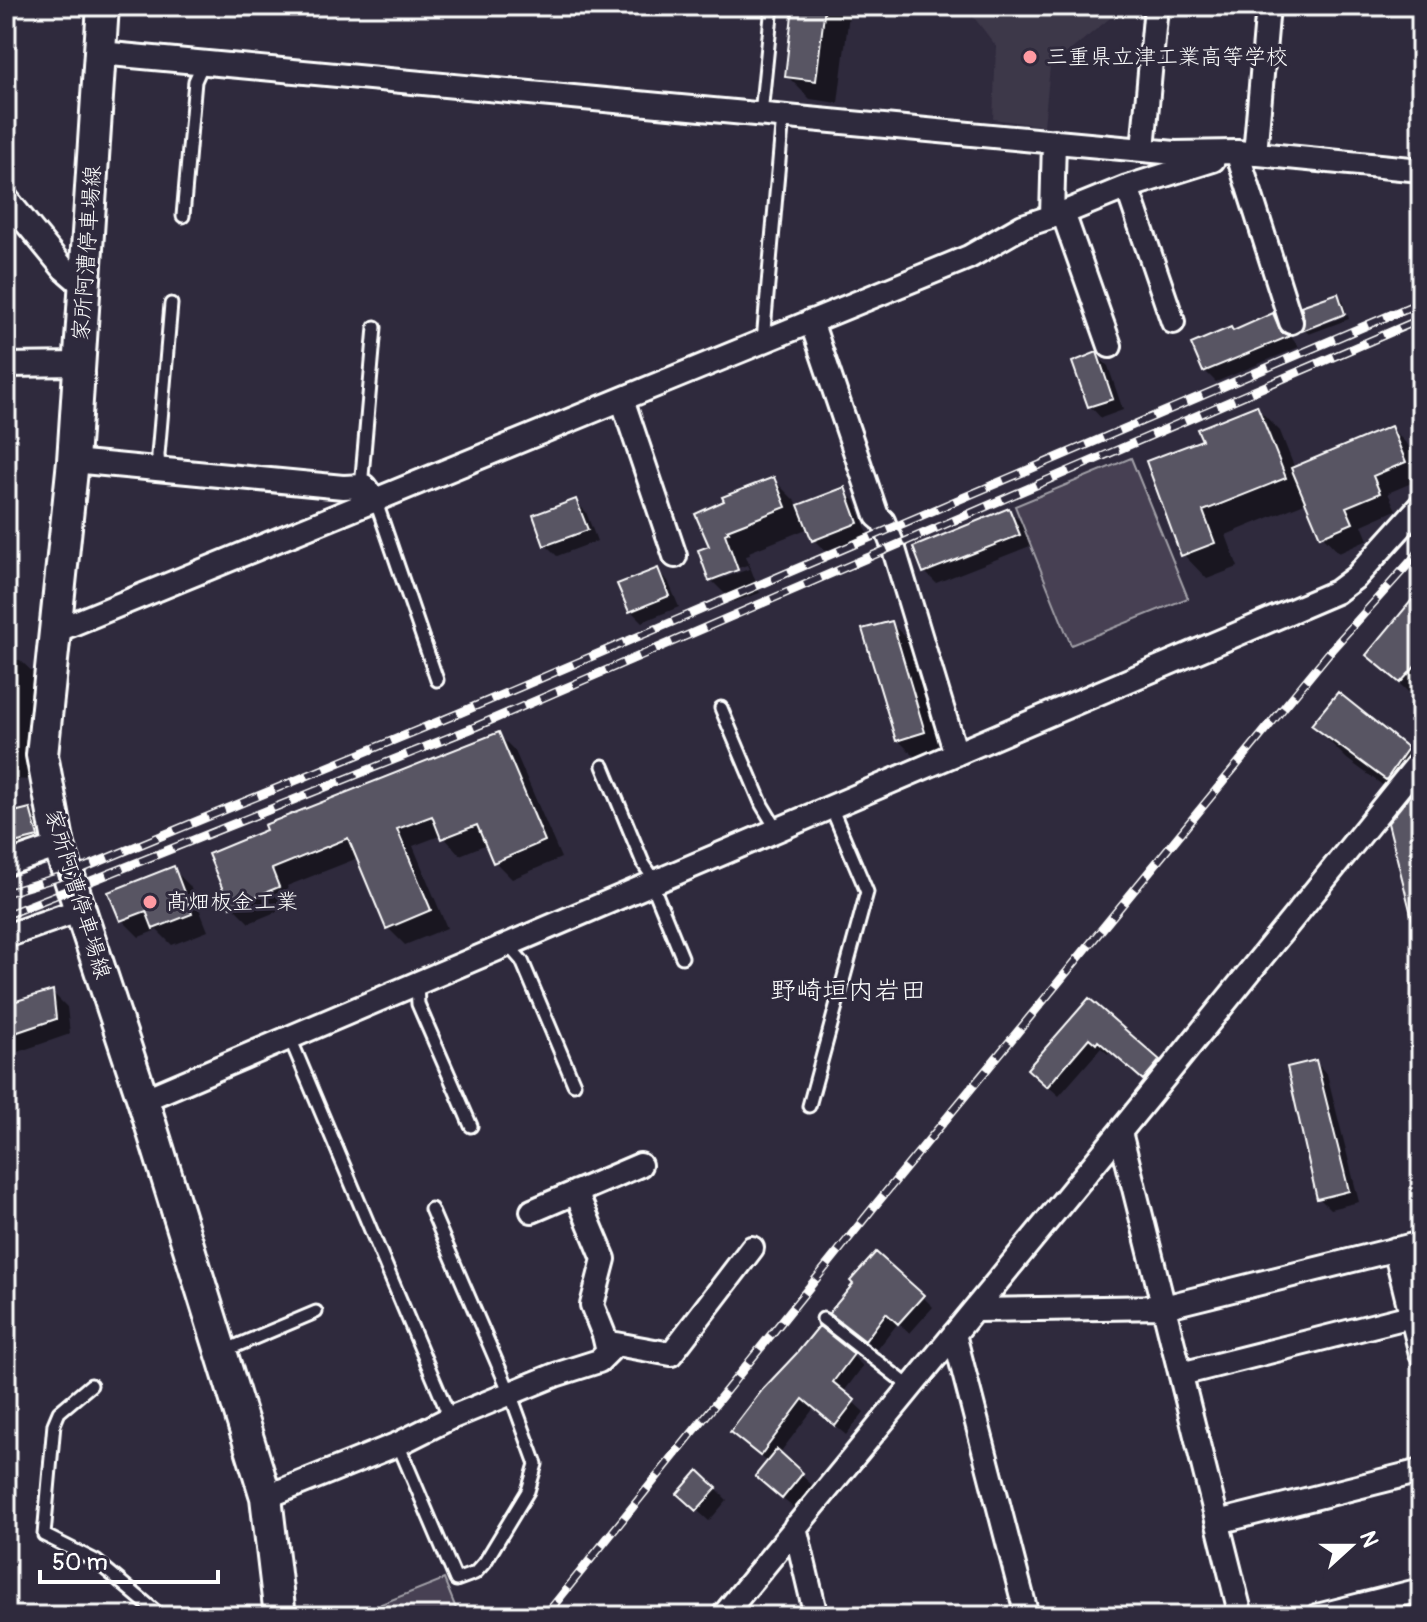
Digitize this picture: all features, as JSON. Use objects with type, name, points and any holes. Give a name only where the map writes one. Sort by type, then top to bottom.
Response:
[{"type":"main road","name":"家所阿漕停車場線","points":[[103,6],[73,461],[42,755],[59,846],[143,1100],[266,1497],[280,1616]]},
{"type":"street","points":[[1143,149],[1156,6]]},
{"type":"street","points":[[1268,6],[1246,153],[1291,322]]},
{"type":"street","points":[[100,53],[1175,153],[1246,153],[1421,170]]},
{"type":"street","points":[[1054,141],[1058,215],[1110,346]]},
{"type":"street","points":[[53,632],[370,494],[622,399],[969,257],[1023,226],[1127,187],[1246,153]]},
{"type":"street","points":[[1127,187],[1173,322]]},
{"type":"street","points":[[6,198],[64,269],[85,287]]},
{"type":"street","points":[[811,321],[877,516],[883,521],[893,546],[956,754]]},
{"type":"street","points":[[6,365],[80,364]]},
{"type":"street","points":[[622,399],[675,556]]},
{"type":"street","points":[[73,461],[343,487],[370,494]]},
{"type":"street","points":[[143,1100],[1336,592],[1356,577],[1421,505]]},
{"type":"street","points":[[723,1616],[1421,760]]},
{"type":"street","points":[[6,864],[59,846]]},
{"type":"street","points":[[6,936],[80,910]]},
{"type":"street","points":[[1120,1132],[1241,1616]]},
{"type":"street","points":[[532,1211],[640,1165]]},
{"type":"street","points":[[576,1192],[604,1259],[592,1305],[608,1352]]},
{"type":"street","points":[[975,1310],[1164,1307],[1421,1243]]},
{"type":"street","points":[[266,1497],[398,1444],[510,1393],[599,1361],[616,1344],[666,1363],[752,1248]]},
{"type":"street","points":[[1395,1249],[1421,1354]]},
{"type":"street","points":[[1181,1374],[1411,1316]]},
{"type":"street","points":[[954,1334],[1027,1616]]},
{"type":"street","points":[[1218,1522],[1421,1471]]},
{"type":"street","points":[[795,1527],[816,1616]]},
{"type":"street","points":[[1317,1616],[1421,1590]]},
{"type":"lane","points":[[763,341],[772,115],[772,6]]},
{"type":"lane","points":[[183,216],[195,81],[203,62]]},
{"type":"lane","points":[[159,469],[171,304]]},
{"type":"lane","points":[[375,327],[362,476],[437,680]]},
{"type":"lane","points":[[721,708],[762,805],[777,830]]},
{"type":"lane","points":[[603,766],[654,883],[682,957]]},
{"type":"lane","points":[[809,1106],[867,892],[831,807]]},
{"type":"lane","points":[[508,945],[522,961],[574,1084]]},
{"type":"lane","points":[[417,984],[418,1004],[471,1126]]},
{"type":"lane","points":[[290,1038],[450,1418]]},
{"type":"lane","points":[[398,1444],[456,1580],[475,1573],[485,1562],[528,1491],[536,1464],[510,1393],[431,1209]]},
{"type":"lane","points":[[221,1352],[316,1312]]},
{"type":"lane","points":[[823,1319],[909,1386]]},
{"type":"lane","points":[[91,1385],[59,1412],[54,1424],[44,1535],[96,1561],[161,1616]]},
{"type":"shaded area","name":"三重県立津工業高等学校","points":[[965,6],[1125,6],[1050,67],[1044,126],[993,119],[996,46]]},
{"type":"shaded area","points":[[1131,458],[1188,598],[1071,645],[1015,506]]},
{"type":"shaded area","points":[[444,1579],[459,1616],[386,1616],[381,1604]]},
{"type":"building","points":[[793,6],[825,6],[816,81],[785,77]]},
{"type":"building","points":[[1338,293],[1345,314],[1302,331],[1304,319],[1301,306]]},
{"type":"building","points":[[1273,313],[1281,332],[1290,336],[1203,372],[1191,344],[1231,327],[1233,331]]},
{"type":"building","points":[[1097,352],[1113,399],[1088,407],[1072,362]]},
{"type":"building","points":[[1257,405],[1286,478],[1203,511],[1215,543],[1181,556],[1146,461],[1202,440],[1197,429]]},
{"type":"building","points":[[1391,426],[1406,462],[1373,476],[1380,493],[1346,507],[1353,523],[1320,537],[1291,468]]},
{"type":"building","points":[[774,477],[786,507],[727,530],[729,532],[725,534],[738,570],[709,581],[698,550],[709,546],[695,514],[724,501],[722,497]]},
{"type":"building","points":[[845,487],[858,523],[812,541],[798,505]]},
{"type":"building","points":[[576,499],[588,530],[544,546],[533,515]]},
{"type":"building","points":[[1009,508],[1020,535],[923,573],[913,547]]},
{"type":"building","points":[[658,568],[669,596],[629,612],[617,584]]},
{"type":"building","points":[[1421,589],[1421,660],[1400,683],[1366,655]]},
{"type":"building","points":[[892,621],[925,732],[896,741],[862,629]]},
{"type":"building","points":[[1338,692],[1408,748],[1386,780],[1311,725]]},
{"type":"building","points":[[499,732],[545,841],[493,863],[477,825],[441,839],[432,816],[397,829],[431,910],[386,929],[348,838],[272,869],[279,887],[230,907],[208,854],[266,830],[264,825]]},
{"type":"building","points":[[1421,787],[1421,925],[1414,926],[1388,823],[1416,788]]},
{"type":"building","points":[[30,808],[38,837],[6,845],[6,814]]},
{"type":"building","name":"髙畑板金工業","points":[[174,866],[192,914],[153,929],[146,911],[120,921],[108,892]]},
{"type":"building","points":[[53,990],[56,1019],[6,1036],[6,1004]]},
{"type":"building","points":[[1089,998],[1160,1060],[1143,1080],[1098,1041],[1096,1044],[1089,1038],[1047,1087],[1027,1069]]},
{"type":"building","points":[[1316,1060],[1349,1191],[1317,1199],[1287,1067]]},
{"type":"building","points":[[876,1252],[924,1295],[898,1324],[886,1313],[865,1341],[829,1313],[853,1284],[850,1281]]},
{"type":"building","points":[[819,1326],[854,1354],[833,1382],[855,1400],[835,1426],[803,1399],[760,1456],[730,1432]]},
{"type":"building","points":[[777,1449],[803,1473],[782,1499],[755,1476]]},
{"type":"building","points":[[698,1470],[717,1488],[696,1511],[677,1494]]},
{"type":"railway","points":[[6,893],[69,874],[457,714],[1421,302]]},
{"type":"railway","points":[[6,915],[468,730],[1421,319]]},
{"type":"railway","points":[[545,1616],[873,1208],[1332,649],[1421,550]]},
{"type":"place","name":"三重県立津工業高等学校","points":[[1030,57]]},
{"type":"place","name":"髙畑板金工業","points":[[150,902]]},
{"type":"district","name":"野崎垣内岩田","points":[[848,991]]}]
